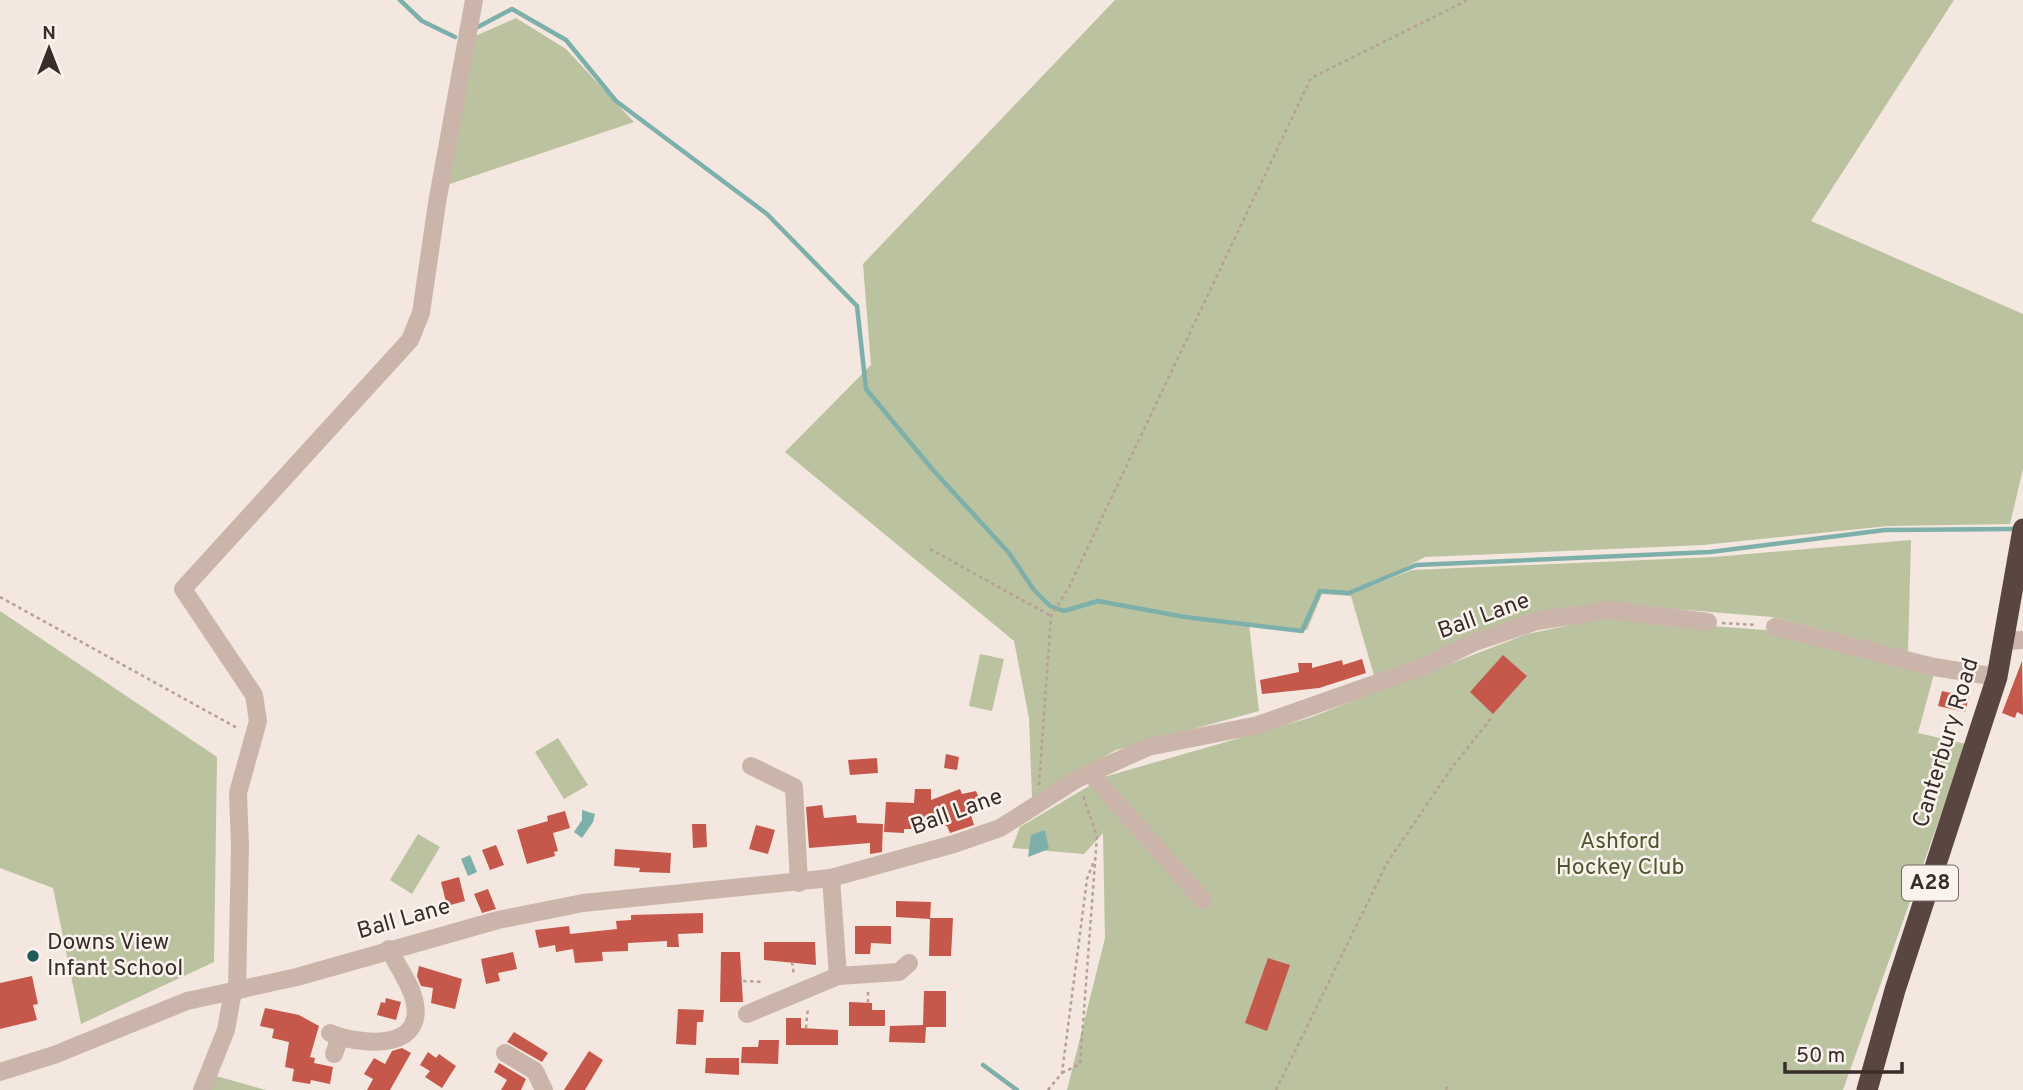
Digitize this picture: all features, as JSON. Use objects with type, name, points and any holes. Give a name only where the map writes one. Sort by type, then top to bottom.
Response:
[{"type":"highway","name":"Canterbury Road","points":[[1867,1090],[1895,990],[1997,677],[2014,641],[2016,567],[2023,528]]},
{"type":"street","points":[[202,1090],[226,1030],[235,991],[240,846],[238,793],[258,721],[254,695],[183,589],[410,340],[421,313],[439,189],[474,0]]},
{"type":"street","name":"Ball Lane","points":[[0,1072],[44,1059],[187,1001],[297,977],[498,920],[583,903],[831,878],[1000,828],[1085,777],[1148,747],[1258,725],[1423,667],[1475,642],[1537,621],[1609,610],[1708,622]]},
{"type":"street","points":[[1775,627],[1934,667],[1997,677]]},
{"type":"street","points":[[751,766],[794,787],[799,883]]},
{"type":"street","points":[[1085,777],[1203,900]]},
{"type":"street","points":[[831,878],[838,976]]},
{"type":"street","points":[[334,1055],[335,1035],[363,1043],[379,1043],[401,1035],[411,1026],[415,1014],[414,999],[389,949]]},
{"type":"street","points":[[747,1014],[838,976],[904,973]]},
{"type":"street","points":[[505,1053],[536,1072],[544,1090]]},
{"type":"path","points":[[1038,806],[1052,614],[1060,603],[1311,78],[1468,0]]},
{"type":"path","points":[[930,549],[1052,614]]},
{"type":"path","points":[[0,597],[239,729]]},
{"type":"path","points":[[1708,622],[1775,627]]},
{"type":"path","points":[[1276,1090],[1387,863],[1453,766],[1493,716]]},
{"type":"path","points":[[1048,1090],[1062,1073],[1080,1064],[1097,836],[1085,777]]},
{"type":"path","points":[[1062,1073],[1087,879],[1096,855]]},
{"type":"path","points":[[743,981],[764,982]]},
{"type":"path","points":[[806,1028],[807,1010],[816,1002]]},
{"type":"path","points":[[1446,1090],[1448,1084]]},
{"type":"green space","points":[[1115,0],[1954,0],[1811,221],[2023,314],[2023,469],[2010,524],[1888,526],[1703,545],[1425,557],[1361,590],[1412,570],[1714,557],[1911,540],[1908,652],[1772,617],[1613,604],[1531,614],[1375,679],[1351,596],[1322,594],[1307,630],[1249,624],[1259,711],[1116,750],[1032,798],[1029,718],[1014,641],[785,452],[871,365],[863,264]]},
{"type":"green space","points":[[516,18],[566,49],[634,122],[444,186],[473,37]]},
{"type":"green space","points":[[0,611],[217,757],[214,962],[81,1024],[53,888],[0,868]]},
{"type":"green space","name":"Ashford Hockey Club","points":[[1605,618],[1765,630],[1934,674],[1918,733],[1966,744],[1843,1090],[1067,1090],[1105,938],[1103,833],[1084,854],[1012,848],[1020,827],[1104,777],[1309,718],[1527,634]]},
{"type":"green space","points":[[980,654],[1004,659],[992,711],[969,706]]},
{"type":"green space","points":[[558,738],[588,785],[564,799],[535,752]]},
{"type":"green space","points":[[418,834],[440,847],[412,894],[390,880]]},
{"type":"green space","points":[[216,1076],[266,1090],[209,1090]]},
{"type":"water","points":[[582,810],[595,814],[582,838],[574,832],[582,820]]},
{"type":"water","points":[[1045,830],[1049,849],[1028,857],[1031,835]]},
{"type":"water","points":[[470,855],[477,872],[468,876],[461,859]]},
{"type":"building","points":[[1503,655],[1527,676],[1493,714],[1470,692]]},
{"type":"building","points":[[1362,659],[1366,673],[1319,688],[1262,694],[1260,680],[1299,672],[1298,663],[1312,663],[1312,668],[1342,660],[1343,665]]},
{"type":"building","points":[[2022,661],[2023,715],[2017,712],[2015,718],[2002,713]]},
{"type":"building","points":[[1942,691],[1969,697],[1965,712],[1938,706]]},
{"type":"building","points":[[946,754],[959,757],[957,770],[944,768]]},
{"type":"building","points":[[877,758],[878,773],[850,775],[848,760]]},
{"type":"building","points":[[915,789],[931,789],[931,800],[960,789],[962,794],[976,791],[982,805],[969,809],[974,825],[950,833],[947,826],[925,825],[925,829],[904,829],[904,833],[884,832],[886,802],[914,803]]},
{"type":"building","points":[[822,805],[824,818],[856,815],[857,823],[883,824],[882,852],[870,854],[870,843],[809,848],[806,807]]},
{"type":"building","points":[[565,811],[570,828],[553,833],[558,851],[554,852],[555,856],[527,864],[517,830],[548,821],[547,816]]},
{"type":"building","points":[[692,824],[706,824],[707,847],[693,848]]},
{"type":"building","points":[[756,825],[775,830],[768,854],[749,849]]},
{"type":"building","points":[[496,845],[504,865],[490,870],[482,850]]},
{"type":"building","points":[[615,849],[671,853],[670,873],[639,872],[640,868],[614,866]]},
{"type":"building","points":[[459,877],[465,901],[447,906],[441,882]]},
{"type":"building","points":[[488,889],[496,909],[482,913],[474,894]]},
{"type":"building","points":[[896,901],[931,902],[930,919],[896,917]]},
{"type":"building","points":[[703,913],[703,933],[678,934],[679,947],[667,947],[667,941],[628,943],[628,951],[602,952],[603,961],[575,963],[573,949],[556,952],[555,945],[539,948],[535,930],[569,926],[570,934],[617,929],[616,921],[631,920],[631,915]]},
{"type":"building","points":[[930,918],[953,918],[951,956],[929,956]]},
{"type":"building","points":[[855,926],[891,926],[891,944],[871,943],[870,954],[855,954]]},
{"type":"building","points":[[764,942],[815,942],[816,965],[764,960]]},
{"type":"building","points":[[513,952],[517,969],[498,973],[500,981],[486,984],[481,959]]},
{"type":"building","points":[[721,952],[740,952],[743,1002],[720,1002]]},
{"type":"building","points":[[1268,958],[1290,965],[1267,1031],[1245,1023]]},
{"type":"building","points":[[419,966],[462,979],[455,1009],[431,1003],[433,988],[421,986],[417,976]]},
{"type":"building","points":[[32,976],[38,1004],[33,1005],[37,1020],[0,1029],[0,983]]},
{"type":"building","points":[[924,991],[946,991],[946,1027],[926,1027],[925,1043],[889,1042],[890,1026],[923,1025]]},
{"type":"building","points":[[386,998],[401,1002],[396,1020],[377,1015],[381,1002],[385,1003]]},
{"type":"building","points":[[849,1002],[872,1003],[872,1010],[885,1010],[885,1026],[849,1026]]},
{"type":"building","points":[[265,1008],[299,1015],[319,1026],[310,1057],[315,1058],[314,1063],[333,1067],[330,1084],[311,1080],[310,1084],[292,1081],[294,1069],[285,1067],[289,1042],[272,1038],[274,1029],[260,1026]]},
{"type":"building","points":[[678,1009],[704,1010],[703,1022],[697,1022],[696,1045],[676,1044]]},
{"type":"building","points":[[786,1018],[801,1018],[801,1028],[838,1030],[838,1045],[786,1045]]},
{"type":"building","points":[[514,1032],[548,1053],[542,1062],[507,1042]]},
{"type":"building","points":[[759,1040],[779,1040],[778,1064],[741,1063],[742,1047],[758,1047]]},
{"type":"building","points":[[402,1048],[411,1053],[390,1090],[367,1090],[373,1079],[364,1074],[374,1058],[385,1064],[392,1051]]},
{"type":"building","points":[[589,1051],[603,1060],[585,1090],[564,1090]]},
{"type":"building","points":[[428,1052],[436,1058],[439,1054],[456,1066],[442,1088],[425,1077],[430,1071],[420,1065]]},
{"type":"building","points":[[706,1058],[739,1058],[739,1075],[705,1073]]},
{"type":"building","points":[[499,1063],[526,1079],[521,1090],[501,1090],[507,1080],[494,1072]]},
{"type":"waterway","points":[[400,0],[422,21],[455,37]]},
{"type":"waterway","points":[[474,29],[512,9],[566,40],[616,101],[767,214],[857,306],[866,389],[933,470],[1009,553],[1034,590],[1050,606],[1064,611],[1098,601],[1185,617],[1302,631],[1320,591],[1349,593],[1416,565],[1710,552],[1885,530],[2015,529]]},
{"type":"waterway","points":[[983,1065],[1017,1090]]},
{"type":"place","name":"Downs View Infant School","points":[[33,956]]}]
